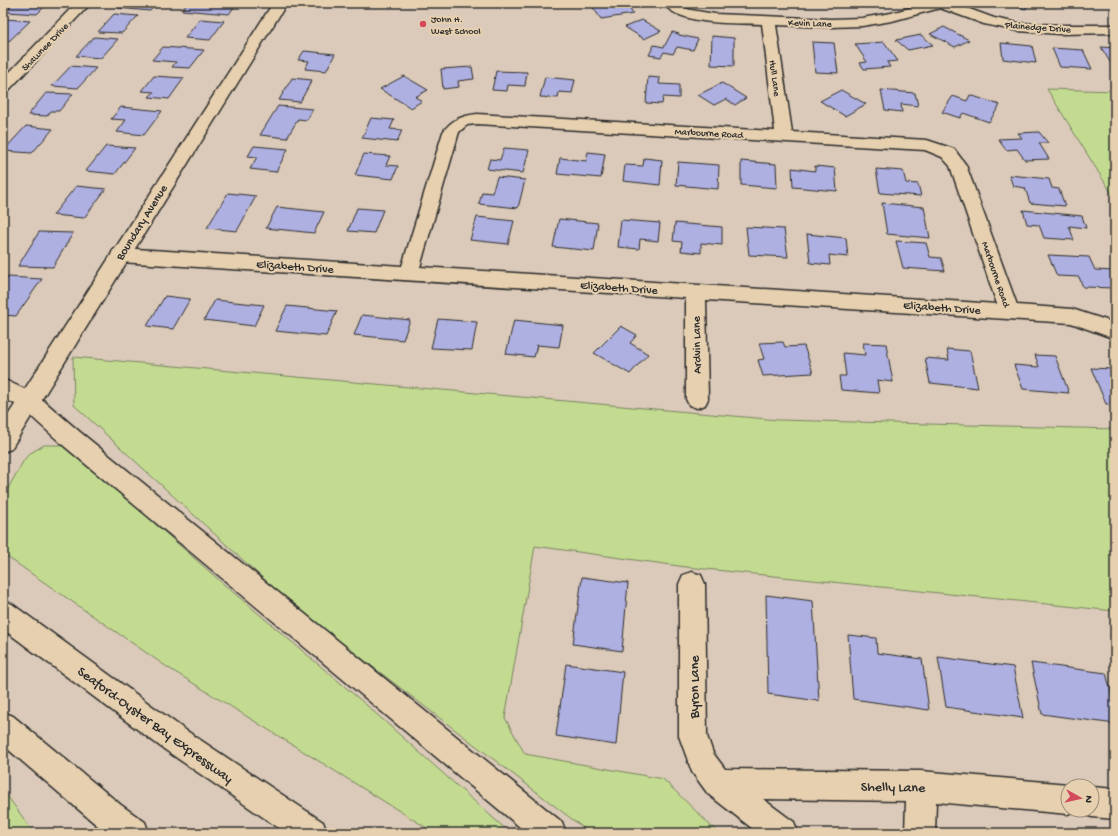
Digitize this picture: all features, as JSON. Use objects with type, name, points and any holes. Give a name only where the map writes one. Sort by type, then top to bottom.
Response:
[{"type":"main road","name":"Shawnee Drive","points":[[3,88],[84,3]]},
{"type":"main road","name":"Boundary Avenue","points":[[3,442],[280,3]]},
{"type":"main road","name":"Kevin Lane","points":[[673,6],[688,14],[715,18],[831,23],[862,22],[892,17],[942,3]]},
{"type":"main road","name":"Plainedge Drive","points":[[942,3],[974,17],[1019,27],[1054,29],[1115,29]]},
{"type":"main road","name":"Hull Lane","points":[[768,20],[784,136]]},
{"type":"main road","name":"Marbourne Road","points":[[409,274],[451,132],[454,126],[460,122],[477,119],[928,145],[948,153],[958,165],[1010,312]]},
{"type":"main road","name":"Elizabeth Drive","points":[[120,255],[1072,316],[1115,331]]},
{"type":"main road","name":"Ardvin Lane","points":[[696,292],[697,399]]},
{"type":"main road","points":[[3,388],[29,401],[72,439],[551,833]]},
{"type":"main road","name":"Byron Lane","points":[[692,584],[693,736],[702,762],[718,784],[783,833]]},
{"type":"main road","name":"Seaford-Oyster Bay Expressway","points":[[3,613],[171,737],[312,833]]},
{"type":"main road","points":[[3,726],[110,816],[134,833]]},
{"type":"main road","name":"Shelly Lane","points":[[718,784],[921,786],[1060,798]]},
{"type":"main road","points":[[920,833],[921,786]]},
{"type":"main road","points":[[1100,803],[1115,804]]},
{"type":"green space","points":[[1047,89],[1115,91],[1115,199]]},
{"type":"green space","points":[[73,357],[778,420],[1115,429],[1115,611],[686,567],[535,546],[505,718],[525,754],[663,779],[718,833],[590,833],[292,605],[74,405]]},
{"type":"green space","points":[[44,445],[60,445],[77,455],[227,587],[364,703],[510,833],[435,833],[167,667],[3,554],[3,497],[24,460],[29,454]]},
{"type":"green space","points":[[3,790],[34,833],[3,833]]},
{"type":"building","points":[[13,3],[48,3],[37,14],[7,12],[11,8],[8,8]]},
{"type":"building","points":[[123,3],[157,3],[150,11],[118,8]]},
{"type":"building","points":[[188,3],[237,3],[229,14],[182,10]]},
{"type":"building","points":[[609,3],[626,3],[633,14],[601,19],[592,6]]},
{"type":"building","points":[[1000,3],[1028,3],[1026,9]]},
{"type":"building","points":[[1065,3],[1092,3],[1093,6]]},
{"type":"building","points":[[114,14],[138,16],[122,33],[98,32]]},
{"type":"building","points":[[6,19],[30,21],[9,41],[3,40],[3,22]]},
{"type":"building","points":[[200,19],[224,21],[210,40],[185,38]]},
{"type":"building","points":[[642,20],[661,31],[644,39],[625,27]]},
{"type":"building","points":[[944,27],[969,40],[955,47],[930,34]]},
{"type":"building","points":[[672,32],[698,39],[693,50],[677,47],[673,54],[664,52],[661,57],[649,55],[654,45],[664,47]]},
{"type":"building","points":[[921,35],[933,45],[908,50],[896,40]]},
{"type":"building","points":[[712,36],[734,38],[734,66],[711,65]]},
{"type":"building","points":[[94,37],[118,39],[101,58],[76,56]]},
{"type":"building","points":[[812,42],[834,43],[838,73],[815,72]]},
{"type":"building","points":[[884,42],[898,61],[887,62],[890,67],[864,69],[860,63],[867,62],[855,44]]},
{"type":"building","points":[[1001,43],[1032,46],[1036,63],[1003,59]]},
{"type":"building","points":[[163,47],[204,50],[190,68],[172,67],[176,62],[152,60]]},
{"type":"building","points":[[1101,47],[1115,48],[1115,67],[1113,67]]},
{"type":"building","points":[[1052,48],[1083,50],[1092,69],[1060,67]]},
{"type":"building","points":[[304,51],[335,54],[326,71],[305,69],[309,61],[298,60]]},
{"type":"building","points":[[71,66],[96,68],[78,88],[52,86]]},
{"type":"building","points":[[472,67],[474,79],[458,81],[459,87],[443,89],[441,69]]},
{"type":"building","points":[[496,71],[527,72],[525,86],[508,85],[507,91],[492,90]]},
{"type":"building","points":[[154,76],[184,78],[169,99],[149,97],[154,92],[142,91]]},
{"type":"building","points":[[404,76],[428,90],[415,97],[422,101],[411,108],[380,89]]},
{"type":"building","points":[[545,77],[575,80],[572,93],[559,92],[558,98],[540,97]]},
{"type":"building","points":[[648,77],[660,78],[659,84],[679,85],[679,98],[663,97],[662,104],[646,103]]},
{"type":"building","points":[[292,78],[312,80],[300,102],[279,100]]},
{"type":"building","points":[[722,83],[746,98],[735,105],[726,99],[714,105],[698,95]]},
{"type":"building","points":[[841,90],[866,104],[845,116],[820,101]]},
{"type":"building","points":[[881,90],[915,93],[918,106],[901,104],[902,112],[885,110]]},
{"type":"building","points":[[46,93],[73,94],[59,111],[51,111],[47,116],[28,115]]},
{"type":"building","points":[[970,95],[1000,105],[989,122],[963,113],[960,118],[942,112],[953,96],[967,101]]},
{"type":"building","points":[[278,106],[313,109],[307,120],[298,119],[287,138],[260,135]]},
{"type":"building","points":[[121,107],[162,111],[144,135],[117,132],[126,120],[111,119]]},
{"type":"building","points":[[371,118],[394,120],[390,129],[402,130],[397,142],[362,138]]},
{"type":"building","points":[[26,126],[53,129],[32,153],[3,151]]},
{"type":"building","points":[[1039,132],[1048,143],[1039,143],[1049,159],[1025,160],[1017,149],[1006,150],[998,139],[1022,138],[1018,133]]},
{"type":"building","points":[[106,146],[135,148],[115,174],[86,171]]},
{"type":"building","points":[[254,146],[288,149],[276,172],[250,169],[257,157],[248,156]]},
{"type":"building","points":[[504,148],[529,150],[523,173],[487,169],[490,159],[500,160]]},
{"type":"building","points":[[588,152],[605,154],[601,178],[557,174],[560,158],[586,161]]},
{"type":"building","points":[[364,154],[390,156],[386,165],[398,166],[393,179],[355,175]]},
{"type":"building","points":[[644,158],[662,160],[660,185],[623,181],[625,165],[643,166]]},
{"type":"building","points":[[741,161],[776,164],[777,188],[741,185]]},
{"type":"building","points":[[678,162],[719,165],[718,189],[676,185]]},
{"type":"building","points":[[815,166],[835,168],[837,191],[793,187],[792,168],[815,171]]},
{"type":"building","points":[[876,169],[903,171],[906,183],[918,184],[921,196],[880,193]]},
{"type":"building","points":[[1009,175],[1049,179],[1052,188],[1059,189],[1065,206],[1030,203],[1025,188],[1013,186]]},
{"type":"building","points":[[497,177],[525,180],[518,208],[479,204],[482,192],[492,193]]},
{"type":"building","points":[[76,186],[106,189],[84,218],[53,215]]},
{"type":"building","points":[[228,193],[256,196],[237,231],[207,228]]},
{"type":"building","points":[[882,203],[924,207],[930,238],[887,234]]},
{"type":"building","points":[[277,207],[324,212],[314,233],[266,228]]},
{"type":"building","points":[[357,208],[383,210],[374,233],[348,231]]},
{"type":"building","points":[[1023,210],[1082,216],[1086,228],[1069,226],[1074,240],[1044,238],[1039,225],[1027,224]]},
{"type":"building","points":[[477,217],[514,221],[508,244],[470,240]]},
{"type":"building","points":[[559,219],[598,223],[594,251],[553,247]]},
{"type":"building","points":[[621,220],[660,223],[658,241],[640,239],[639,249],[618,247]]},
{"type":"building","points":[[675,223],[722,227],[722,245],[701,243],[701,253],[681,251],[682,242],[673,241]]},
{"type":"building","points":[[746,227],[784,229],[788,257],[749,255]]},
{"type":"building","points":[[39,232],[73,233],[53,267],[18,266]]},
{"type":"building","points":[[807,234],[846,238],[848,257],[829,255],[830,265],[810,263]]},
{"type":"building","points":[[896,241],[926,243],[930,257],[941,258],[945,271],[903,268]]},
{"type":"building","points":[[1048,255],[1089,257],[1095,270],[1115,271],[1115,288],[1083,287],[1079,277],[1057,276]]},
{"type":"building","points":[[8,277],[42,279],[16,316],[3,315],[3,284]]},
{"type":"building","points":[[165,296],[190,299],[173,329],[147,326]]},
{"type":"building","points":[[215,300],[264,305],[254,326],[204,320]]},
{"type":"building","points":[[287,306],[337,311],[326,336],[275,331]]},
{"type":"building","points":[[362,315],[410,320],[403,340],[354,335]]},
{"type":"building","points":[[438,319],[477,322],[472,350],[431,348]]},
{"type":"building","points":[[514,320],[563,325],[559,347],[537,345],[534,357],[506,354]]},
{"type":"building","points":[[621,326],[637,335],[630,343],[648,354],[630,374],[594,353]]},
{"type":"building","points":[[783,342],[785,347],[804,346],[813,373],[763,376],[758,360],[764,359],[759,343]]},
{"type":"building","points":[[863,343],[886,344],[893,382],[877,380],[879,393],[841,390],[839,376],[846,376],[843,353],[865,355]]},
{"type":"building","points":[[947,349],[970,351],[978,388],[930,383],[925,358],[949,360]]},
{"type":"building","points":[[1035,355],[1055,356],[1069,393],[1023,389],[1014,365],[1039,367]]},
{"type":"building","points":[[1091,368],[1113,369],[1115,375],[1115,405],[1106,404]]},
{"type":"building","points":[[582,577],[628,583],[622,651],[573,644]]},
{"type":"building","points":[[766,595],[813,601],[819,701],[768,694]]},
{"type":"building","points":[[848,635],[876,638],[877,653],[922,659],[929,710],[853,699]]},
{"type":"building","points":[[938,657],[1013,667],[1023,718],[946,707]]},
{"type":"building","points":[[1031,663],[1106,673],[1115,707],[1115,724],[1042,714]]},
{"type":"building","points":[[566,664],[623,672],[616,745],[556,736]]},
{"type":"place","name":"John H. West School","points":[[423,24]]}]
